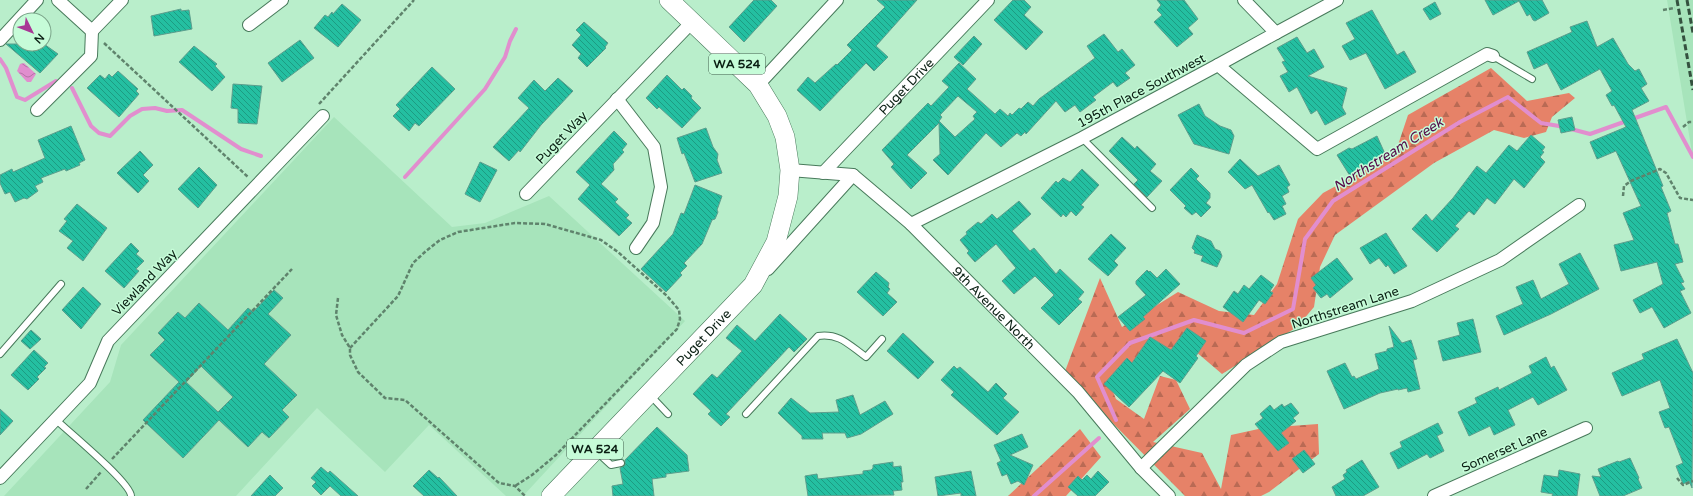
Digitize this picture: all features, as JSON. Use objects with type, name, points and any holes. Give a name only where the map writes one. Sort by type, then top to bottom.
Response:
[{"type":"main road","name":"WA 524","points":[[669,0],[693,21],[758,85],[777,116],[785,137],[790,170],[788,196],[776,242],[753,285]]},
{"type":"main road","name":"Puget Drive","points":[[551,496],[753,285]]},
{"type":"street","points":[[0,40],[37,0]]},
{"type":"street","points":[[58,0],[92,31]]},
{"type":"street","points":[[37,110],[91,56],[92,31],[122,0]]},
{"type":"street","points":[[249,25],[282,0]]},
{"type":"street","points":[[758,85],[838,0]]},
{"type":"street","name":"Puget Drive","points":[[823,173],[988,0]]},
{"type":"street","points":[[1244,0],[1276,33]]},
{"type":"street","points":[[1218,65],[1337,0]]},
{"type":"street","name":"Puget Way","points":[[526,194],[693,21]]},
{"type":"street","name":"195th Place Southwest","points":[[910,224],[1082,138],[1218,65],[1317,149],[1487,54],[1493,56]]},
{"type":"street","points":[[617,99],[654,147],[661,186],[653,223],[636,248]]},
{"type":"street","name":"Viewland Way","points":[[0,478],[90,383],[108,341],[323,116]]},
{"type":"street","points":[[790,170],[853,175]]},
{"type":"street","name":"Puget Drive","points":[[753,285],[853,175]]},
{"type":"street","name":"9th Avenue North","points":[[853,175],[910,224],[1078,392],[1141,468],[1169,496]]},
{"type":"street","name":"Northstream Lane","points":[[1141,468],[1246,365],[1282,342],[1412,300],[1500,260],[1579,205]]},
{"type":"street","name":"Somerset Lane","points":[[1434,496],[1586,428]]},
{"type":"lane","points":[[1493,56],[1532,79]]},
{"type":"lane","points":[[1082,138],[1152,208]]},
{"type":"lane","points":[[0,354],[61,284]]},
{"type":"lane","points":[[746,414],[818,336],[830,334],[840,338],[866,358],[882,339]]},
{"type":"lane","points":[[649,393],[668,414]]},
{"type":"lane","points":[[55,419],[123,480],[131,493],[131,496]]},
{"type":"lane","points":[[595,450],[611,465],[621,463]]},
{"type":"path","points":[[323,116],[319,104],[414,0]]},
{"type":"path","points":[[1663,10],[1675,8]]},
{"type":"path","points":[[92,31],[250,178],[254,188]]},
{"type":"path","points":[[1683,127],[1689,122],[1693,122]]},
{"type":"path","points":[[1623,196],[1624,186],[1631,181],[1660,168],[1666,173],[1680,198],[1693,200]]},
{"type":"path","points":[[350,348],[398,296],[413,263],[440,240],[458,232],[515,223],[545,224],[601,240],[618,252],[667,296],[679,310],[680,320],[676,329],[556,455],[532,475],[515,486]]},
{"type":"path","points":[[86,489],[292,269]]},
{"type":"path","points":[[338,298],[336,314],[342,335],[350,348],[350,355],[358,372],[385,398],[405,400],[499,483],[515,486],[525,496]]},
{"type":"path","points":[[1677,478],[1683,485],[1693,481]]},
{"type":"shaded area","points":[[1667,0],[1693,0],[1693,159]]},
{"type":"shaded area","points":[[334,117],[452,227],[485,223],[549,196],[685,321],[523,496],[506,496],[429,425],[385,472],[317,408],[236,496],[4,496],[110,382],[121,345]]},
{"type":"green space","points":[[1491,68],[1527,101],[1569,93],[1575,98],[1552,117],[1546,132],[1524,138],[1494,130],[1434,163],[1335,235],[1320,267],[1314,307],[1297,327],[1222,374],[1188,345],[1109,382],[1116,399],[1144,419],[1160,376],[1176,380],[1190,409],[1153,442],[1202,453],[1221,489],[1231,435],[1263,428],[1318,424],[1319,454],[1269,492],[1261,496],[1185,496],[1064,374],[1100,278],[1122,327],[1178,292],[1219,311],[1254,315],[1277,284],[1298,219],[1323,193],[1395,154],[1408,115]]},
{"type":"green space","points":[[1080,429],[1101,457],[1066,496],[1008,496]]},
{"type":"water","points":[[24,63],[36,74],[31,82],[27,82],[17,71],[20,64]]},
{"type":"building","points":[[754,0],[771,0],[777,6],[744,42],[729,27]]},
{"type":"building","points":[[877,0],[917,0],[876,46],[888,57],[874,71],[866,63],[820,111],[797,90],[808,77],[815,83],[836,64],[837,65],[852,50],[847,45],[885,7]]},
{"type":"building","points":[[1013,0],[1024,0],[1031,7],[1024,15],[1043,32],[1026,50],[994,20]]},
{"type":"building","points":[[1157,0],[1184,0],[1198,19],[1188,28],[1193,34],[1177,47],[1154,22],[1162,15],[1157,10],[1161,5]]},
{"type":"building","points":[[1485,0],[1542,0],[1549,13],[1535,21],[1530,14],[1527,16],[1519,1],[1493,15]]},
{"type":"building","points":[[1435,2],[1441,14],[1430,20],[1423,9]]},
{"type":"building","points":[[342,4],[361,20],[338,47],[314,28],[325,15],[328,17],[332,12],[333,14]]},
{"type":"building","points":[[181,9],[181,11],[189,10],[192,29],[154,36],[151,16]]},
{"type":"building","points":[[1372,10],[1397,55],[1404,51],[1416,72],[1385,89],[1366,53],[1350,60],[1342,46],[1355,39],[1346,23]]},
{"type":"building","points":[[1587,21],[1597,47],[1613,38],[1628,64],[1635,71],[1639,69],[1647,84],[1641,88],[1649,101],[1632,110],[1663,186],[1661,187],[1671,211],[1667,213],[1675,244],[1678,244],[1683,262],[1675,264],[1684,282],[1681,283],[1685,289],[1680,291],[1691,313],[1664,328],[1652,307],[1640,313],[1633,300],[1663,284],[1657,262],[1621,271],[1614,245],[1634,240],[1623,213],[1641,206],[1616,151],[1597,159],[1590,142],[1626,127],[1614,105],[1612,106],[1606,95],[1612,91],[1600,69],[1561,90],[1547,63],[1534,69],[1527,52],[1572,32],[1570,27]]},
{"type":"building","points":[[584,22],[608,43],[605,47],[606,48],[587,67],[578,58],[581,54],[572,45],[581,35],[576,30]]},
{"type":"building","points":[[1104,34],[1118,52],[1122,49],[1135,65],[1125,73],[1130,78],[1117,87],[1113,82],[1093,97],[1096,100],[1080,112],[1075,105],[1065,112],[1056,101],[1026,134],[1025,132],[1021,136],[1017,133],[1001,147],[986,133],[948,175],[933,160],[940,154],[939,123],[907,155],[927,173],[911,189],[891,167],[894,164],[882,150],[928,103],[931,106],[949,87],[942,81],[959,63],[976,79],[967,89],[995,114],[1000,109],[1008,116],[1010,113],[1012,115],[1019,108],[1021,109],[1028,102],[1033,106],[1039,99],[1095,58],[1087,46]],"holes":[[[958,96],[977,112],[973,116],[975,119],[955,137],[939,121],[942,117],[940,115]]]},
{"type":"building","points":[[974,36],[982,44],[963,65],[954,57]]},
{"type":"building","points":[[1297,37],[1307,53],[1314,49],[1324,67],[1308,76],[1347,88],[1342,107],[1346,114],[1325,125],[1317,110],[1311,114],[1297,87],[1289,92],[1280,76],[1288,72],[1282,62],[1285,61],[1277,48]]},
{"type":"building","points":[[300,40],[314,58],[282,82],[268,63]]},
{"type":"building","points":[[6,44],[12,44],[12,49]]},
{"type":"building","points":[[194,46],[217,64],[215,66],[225,77],[212,91],[179,62]]},
{"type":"building","points":[[52,50],[58,54],[40,73],[15,52],[52,52]]},
{"type":"building","points":[[432,67],[455,89],[419,126],[415,123],[409,131],[393,116],[400,109],[396,105]]},
{"type":"building","points":[[118,71],[138,89],[136,91],[139,94],[119,117],[87,88],[100,75],[105,79],[109,74],[112,77]]},
{"type":"building","points":[[667,75],[682,90],[684,88],[701,108],[682,128],[659,107],[657,109],[646,98]]},
{"type":"building","points":[[558,78],[573,91],[541,125],[520,152],[519,150],[509,161],[493,147],[529,108],[518,98],[534,80],[545,91]]},
{"type":"building","points":[[233,84],[262,86],[257,124],[238,123],[238,109],[231,108]]},
{"type":"building","points":[[1199,104],[1205,116],[1220,126],[1231,130],[1234,136],[1229,154],[1194,144],[1178,115]]},
{"type":"building","points":[[1572,117],[1575,130],[1561,133],[1558,120]]},
{"type":"building","points":[[71,126],[85,160],[79,163],[80,165],[66,171],[65,169],[41,178],[43,182],[35,186],[38,191],[27,199],[24,198],[15,202],[10,192],[5,194],[0,183],[0,175],[12,169],[13,172],[45,158],[38,140]]},
{"type":"building","points":[[706,128],[713,147],[718,154],[717,160],[722,173],[695,182],[684,153],[682,154],[677,138]]},
{"type":"building","points":[[614,131],[627,144],[622,150],[624,152],[613,164],[614,170],[601,184],[618,199],[615,202],[629,215],[626,218],[632,223],[619,236],[578,199],[590,185],[576,172]]},
{"type":"building","points":[[1531,135],[1545,147],[1542,151],[1544,152],[1540,157],[1545,162],[1524,188],[1514,179],[1495,204],[1487,198],[1474,215],[1469,211],[1455,226],[1459,229],[1437,252],[1412,229],[1426,214],[1432,221],[1453,198],[1477,166],[1486,173],[1509,145],[1517,151]]},
{"type":"building","points":[[1377,136],[1386,156],[1350,176],[1337,155]]},
{"type":"building","points":[[1122,137],[1135,149],[1137,146],[1156,164],[1150,171],[1162,181],[1147,197],[1134,184],[1138,180],[1109,151]]},
{"type":"building","points":[[140,151],[153,165],[143,175],[149,181],[138,193],[117,173]]},
{"type":"building","points":[[1240,159],[1258,176],[1279,165],[1290,185],[1287,187],[1289,192],[1282,196],[1286,204],[1282,206],[1286,214],[1274,220],[1269,212],[1268,213],[1252,185],[1245,189],[1228,172]]},
{"type":"building","points":[[480,162],[497,170],[480,202],[465,194]]},
{"type":"building","points":[[199,167],[217,185],[198,208],[178,189]]},
{"type":"building","points":[[1191,168],[1199,176],[1196,179],[1210,193],[1210,198],[1206,203],[1211,207],[1201,217],[1196,212],[1192,215],[1184,208],[1186,206],[1170,190]]},
{"type":"building","points":[[1082,169],[1099,185],[1081,205],[1084,207],[1076,216],[1071,211],[1066,217],[1063,214],[1061,217],[1041,198],[1056,181],[1058,183],[1063,178],[1070,182]]},
{"type":"building","points":[[695,185],[722,196],[717,210],[718,212],[715,219],[712,220],[702,244],[684,263],[687,266],[680,273],[682,275],[666,292],[641,269],[673,234],[681,213],[684,214]]},
{"type":"building","points":[[1019,201],[1031,214],[1012,231],[1030,251],[1034,248],[1056,274],[1060,269],[1084,292],[1078,299],[1082,302],[1059,325],[1041,308],[1054,295],[1035,276],[1014,294],[1002,281],[1016,268],[996,244],[975,262],[967,253],[969,251],[960,240],[967,234],[966,232],[978,222],[981,224],[992,214],[997,219]]},
{"type":"building","points":[[77,204],[107,228],[83,261],[67,248],[73,241],[59,231],[67,221],[64,219]]},
{"type":"building","points":[[1386,233],[1407,266],[1394,274],[1388,265],[1386,267],[1379,258],[1370,264],[1360,248]]},
{"type":"building","points":[[1111,234],[1126,248],[1114,261],[1118,265],[1108,276],[1088,259]]},
{"type":"building","points":[[1197,235],[1211,241],[1215,249],[1220,251],[1222,256],[1217,267],[1201,261],[1203,256],[1194,253],[1195,251],[1192,248]]},
{"type":"building","points":[[131,243],[139,251],[136,254],[144,261],[136,269],[139,271],[124,288],[105,271]]},
{"type":"building","points":[[1580,253],[1599,289],[1551,314],[1504,335],[1496,316],[1523,304],[1516,287],[1533,280],[1541,299],[1569,284],[1559,264]]},
{"type":"building","points":[[1337,258],[1353,279],[1330,298],[1327,294],[1321,298],[1313,288],[1316,285],[1311,278]]},
{"type":"building","points":[[1166,269],[1180,284],[1143,317],[1145,319],[1130,331],[1118,317],[1146,295],[1136,284],[1136,281],[1147,270],[1157,278]]},
{"type":"building","points":[[876,272],[889,283],[888,287],[890,289],[887,293],[897,302],[883,316],[857,292]]},
{"type":"building","points":[[1261,275],[1274,285],[1270,291],[1273,293],[1265,304],[1259,300],[1243,322],[1223,307],[1234,291],[1238,294],[1244,285],[1249,289]]},
{"type":"building","points":[[83,287],[101,304],[81,329],[62,310]]},
{"type":"building","points":[[274,290],[283,298],[268,314],[291,335],[264,364],[297,395],[282,410],[289,417],[269,438],[262,432],[248,447],[219,420],[183,458],[143,420],[179,382],[150,355],[165,340],[158,333],[178,312],[185,318],[199,303],[228,330],[248,308],[253,312]],"holes":[[[201,366],[233,397],[218,412],[186,382]]]},
{"type":"building","points":[[780,314],[807,339],[794,352],[789,347],[726,414],[730,417],[721,426],[708,414],[711,411],[693,394],[712,374],[717,378],[742,351],[726,338],[737,325],[755,341]]},
{"type":"building","points":[[1473,319],[1481,352],[1443,361],[1438,341],[1460,335],[1457,323]]},
{"type":"building","points":[[1389,326],[1402,343],[1411,340],[1417,359],[1413,360],[1420,389],[1408,392],[1407,388],[1380,393],[1344,409],[1327,371],[1345,363],[1352,377],[1354,376],[1356,379],[1379,369],[1375,354],[1387,351],[1387,349],[1394,347]]},
{"type":"building","points":[[1187,328],[1206,341],[1196,356],[1198,358],[1180,383],[1163,371],[1129,407],[1104,384],[1127,358],[1132,363],[1150,337],[1171,350]]},
{"type":"building","points":[[31,330],[41,339],[30,349],[21,341]]},
{"type":"building","points":[[903,333],[934,362],[918,379],[887,351]]},
{"type":"building","points":[[1677,339],[1693,373],[1692,488],[1689,481],[1683,484],[1676,466],[1683,463],[1669,427],[1665,428],[1659,412],[1670,408],[1660,380],[1622,396],[1612,373],[1644,359],[1642,354]]},
{"type":"building","points":[[34,350],[48,363],[44,367],[46,368],[37,377],[39,379],[28,390],[11,375]]},
{"type":"building","points":[[1546,357],[1551,368],[1554,366],[1567,390],[1538,405],[1533,397],[1508,410],[1515,425],[1494,435],[1490,426],[1469,436],[1458,412],[1477,403],[1475,398],[1498,387],[1499,390],[1532,373],[1529,366]]},
{"type":"building","points":[[954,366],[957,369],[960,367],[988,392],[996,383],[1007,394],[1003,398],[1019,412],[997,435],[951,395],[954,392],[941,380]]},
{"type":"building","points":[[853,395],[860,415],[885,401],[893,414],[861,434],[847,438],[845,433],[822,433],[823,439],[802,439],[802,436],[778,413],[791,398],[810,413],[839,412],[836,400]]},
{"type":"building","points":[[1291,403],[1299,413],[1293,418],[1296,421],[1281,433],[1289,443],[1278,451],[1255,424],[1263,418],[1260,414],[1270,405],[1274,410],[1282,404],[1284,407]]},
{"type":"building","points":[[0,409],[13,421],[0,435]]},
{"type":"building","points":[[1438,423],[1443,433],[1437,436],[1444,451],[1430,458],[1427,454],[1398,469],[1390,453],[1402,447],[1400,442]]},
{"type":"building","points":[[657,427],[687,455],[689,471],[666,474],[666,477],[652,479],[654,496],[613,496],[612,486],[623,484],[620,468],[625,465],[625,460]]},
{"type":"building","points":[[1022,434],[1028,447],[1010,455],[1033,465],[1024,485],[1018,481],[1011,484],[1007,474],[1002,476],[997,463],[1001,461],[994,445]]},
{"type":"building","points":[[1304,450],[1315,464],[1303,473],[1292,459]]},
{"type":"building","points":[[1630,458],[1642,488],[1623,496],[1600,496],[1592,476],[1601,477],[1598,469]]},
{"type":"building","points":[[1362,460],[1379,487],[1363,496],[1336,496],[1332,487],[1345,479],[1343,475],[1347,472],[1346,470]]},
{"type":"building","points":[[893,462],[893,467],[901,466],[903,482],[901,482],[902,490],[893,491],[894,495],[808,496],[805,476],[817,474],[818,479],[863,474],[863,471],[871,470],[873,465]]},
{"type":"building","points":[[321,467],[328,473],[330,471],[358,496],[341,496],[330,486],[321,495],[312,486],[316,482],[311,478]]},
{"type":"building","points":[[429,470],[438,478],[439,477],[457,496],[424,496],[413,486]]},
{"type":"building","points":[[1559,470],[1580,474],[1577,496],[1552,496],[1553,494],[1541,492],[1544,475],[1558,477]]},
{"type":"building","points":[[971,471],[976,496],[961,496],[961,493],[938,496],[935,477]]},
{"type":"building","points":[[1098,471],[1109,482],[1095,496],[1078,496],[1068,487],[1078,476],[1082,480],[1087,475],[1091,479]]},
{"type":"building","points":[[270,475],[283,488],[275,496],[251,496]]},
{"type":"waterway","points":[[405,177],[485,89],[505,57],[516,29]]},
{"type":"waterway","points":[[0,59],[6,68],[17,97],[25,100],[56,81]]},
{"type":"waterway","points":[[72,88],[91,126],[99,133],[110,136],[130,116],[142,109],[155,108],[167,111],[182,110],[241,149],[261,156]]},
{"type":"waterway","name":"Northstream Creek","points":[[1116,420],[1097,377],[1130,343],[1194,320],[1244,333],[1293,309],[1305,239],[1333,201],[1460,122],[1508,97],[1541,123],[1565,127]]},
{"type":"waterway","name":"Northstream Creek","points":[[1571,129],[1590,134],[1666,107],[1693,157]]},
{"type":"waterway","name":"Northstream Creek","points":[[1034,496],[1099,438]]},
{"type":"railway","points":[[1677,0],[1693,90]]},
{"type":"railway","points":[[1687,0],[1693,33]]}]
